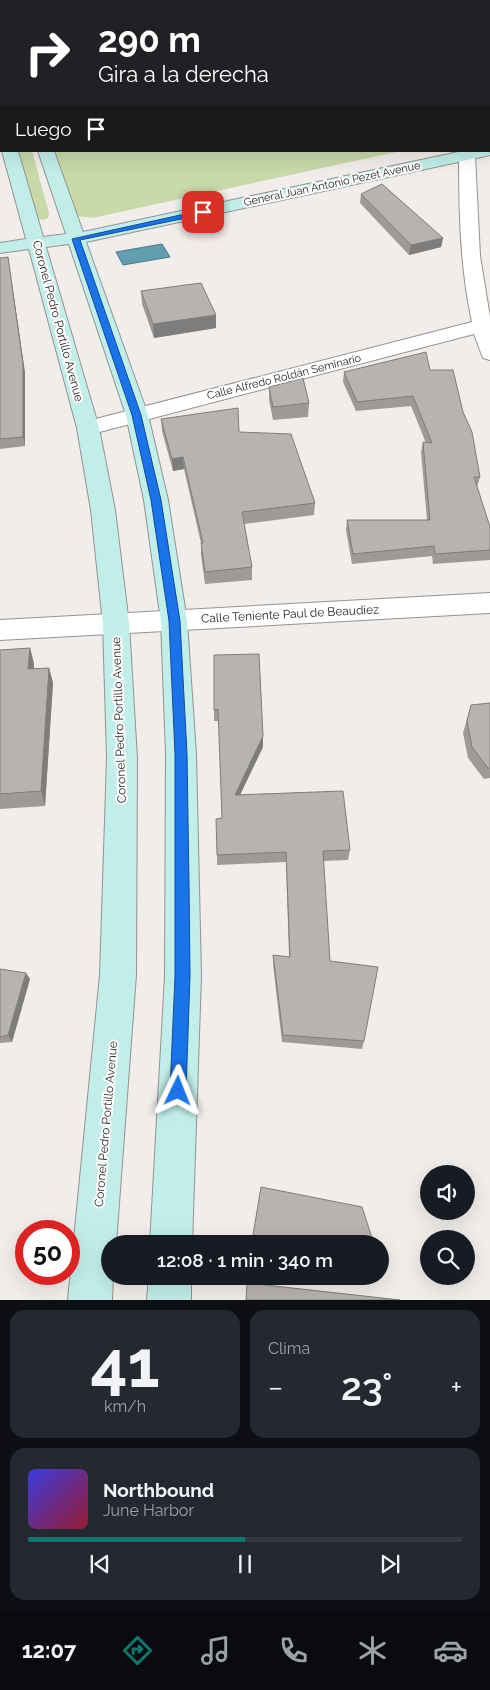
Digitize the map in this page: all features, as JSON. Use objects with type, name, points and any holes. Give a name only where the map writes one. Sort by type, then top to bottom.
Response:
[{"type":"main road","name":"Coronel Pedro Portillo Avenue","points":[[10,152],[88,428],[103,510],[116,624],[122,758],[118,975],[90,1300]]},
{"type":"main road","points":[[46,152],[137,415],[156,500],[174,621],[181,754],[183,976],[171,1235]]},
{"type":"main road","name":"General Juan Antonio Pezet Avenue","points":[[73,232],[424,152]]},
{"type":"main road","name":"General Juan Antonio Pezet Avenue","points":[[0,248],[35,237],[73,232],[482,152]]},
{"type":"main road","name":"General Juan Antonio Pezet Avenue","points":[[0,234],[35,237]]},
{"type":"main road","points":[[169,1300],[170,1285]]},
{"type":"street","points":[[466,155],[468,228],[481,326],[490,354]]},
{"type":"street","name":"Calle Alfredo Roldán Seminario","points":[[88,428],[481,326]]},
{"type":"street","name":"Calle Teniente Paul de Beaudiez","points":[[0,630],[490,603]]},
{"type":"green space","points":[[18,152],[32,152],[49,213],[48,218],[43,220],[37,219]]},
{"type":"green space","points":[[55,152],[396,152],[92,218],[76,216]]},
{"type":"water","points":[[162,244],[170,257],[123,265],[116,252]]},
{"type":"building","points":[[382,184],[443,238],[411,245],[361,194]]},
{"type":"building","points":[[8,257],[23,364],[23,437],[0,439],[0,258]]},
{"type":"building","points":[[201,283],[216,315],[153,324],[141,291]]},
{"type":"building","points":[[426,352],[430,370],[453,370],[463,412],[472,432],[480,477],[474,477],[490,527],[490,550],[435,554],[434,546],[353,554],[347,520],[430,520],[423,442],[432,443],[413,396],[357,402],[344,372]]},
{"type":"building","points":[[303,378],[309,403],[273,407],[269,387]]},
{"type":"building","points":[[238,408],[239,432],[291,434],[315,503],[242,512],[252,567],[205,572],[201,543],[203,543],[183,457],[172,459],[161,419]]},
{"type":"building","points":[[30,648],[28,669],[49,668],[41,791],[0,794],[0,650]]},
{"type":"building","points":[[259,654],[263,736],[235,795],[343,791],[350,850],[323,851],[330,961],[378,967],[364,1041],[283,1035],[273,955],[290,957],[286,852],[217,855],[216,819],[222,818],[218,709],[214,710],[214,655]]},
{"type":"building","points":[[490,703],[490,768],[488,768],[472,747],[467,721],[471,705]]},
{"type":"building","points":[[0,969],[26,973],[8,1035],[0,1037]]},
{"type":"building","points":[[261,1187],[362,1207],[371,1235],[253,1235]]},
{"type":"building","points":[[247,1285],[265,1285],[400,1300],[246,1300]]},
{"type":"route","points":[[178,1091],[183,976],[181,754],[174,621],[156,500],[137,415],[76,239],[203,212]]}]
